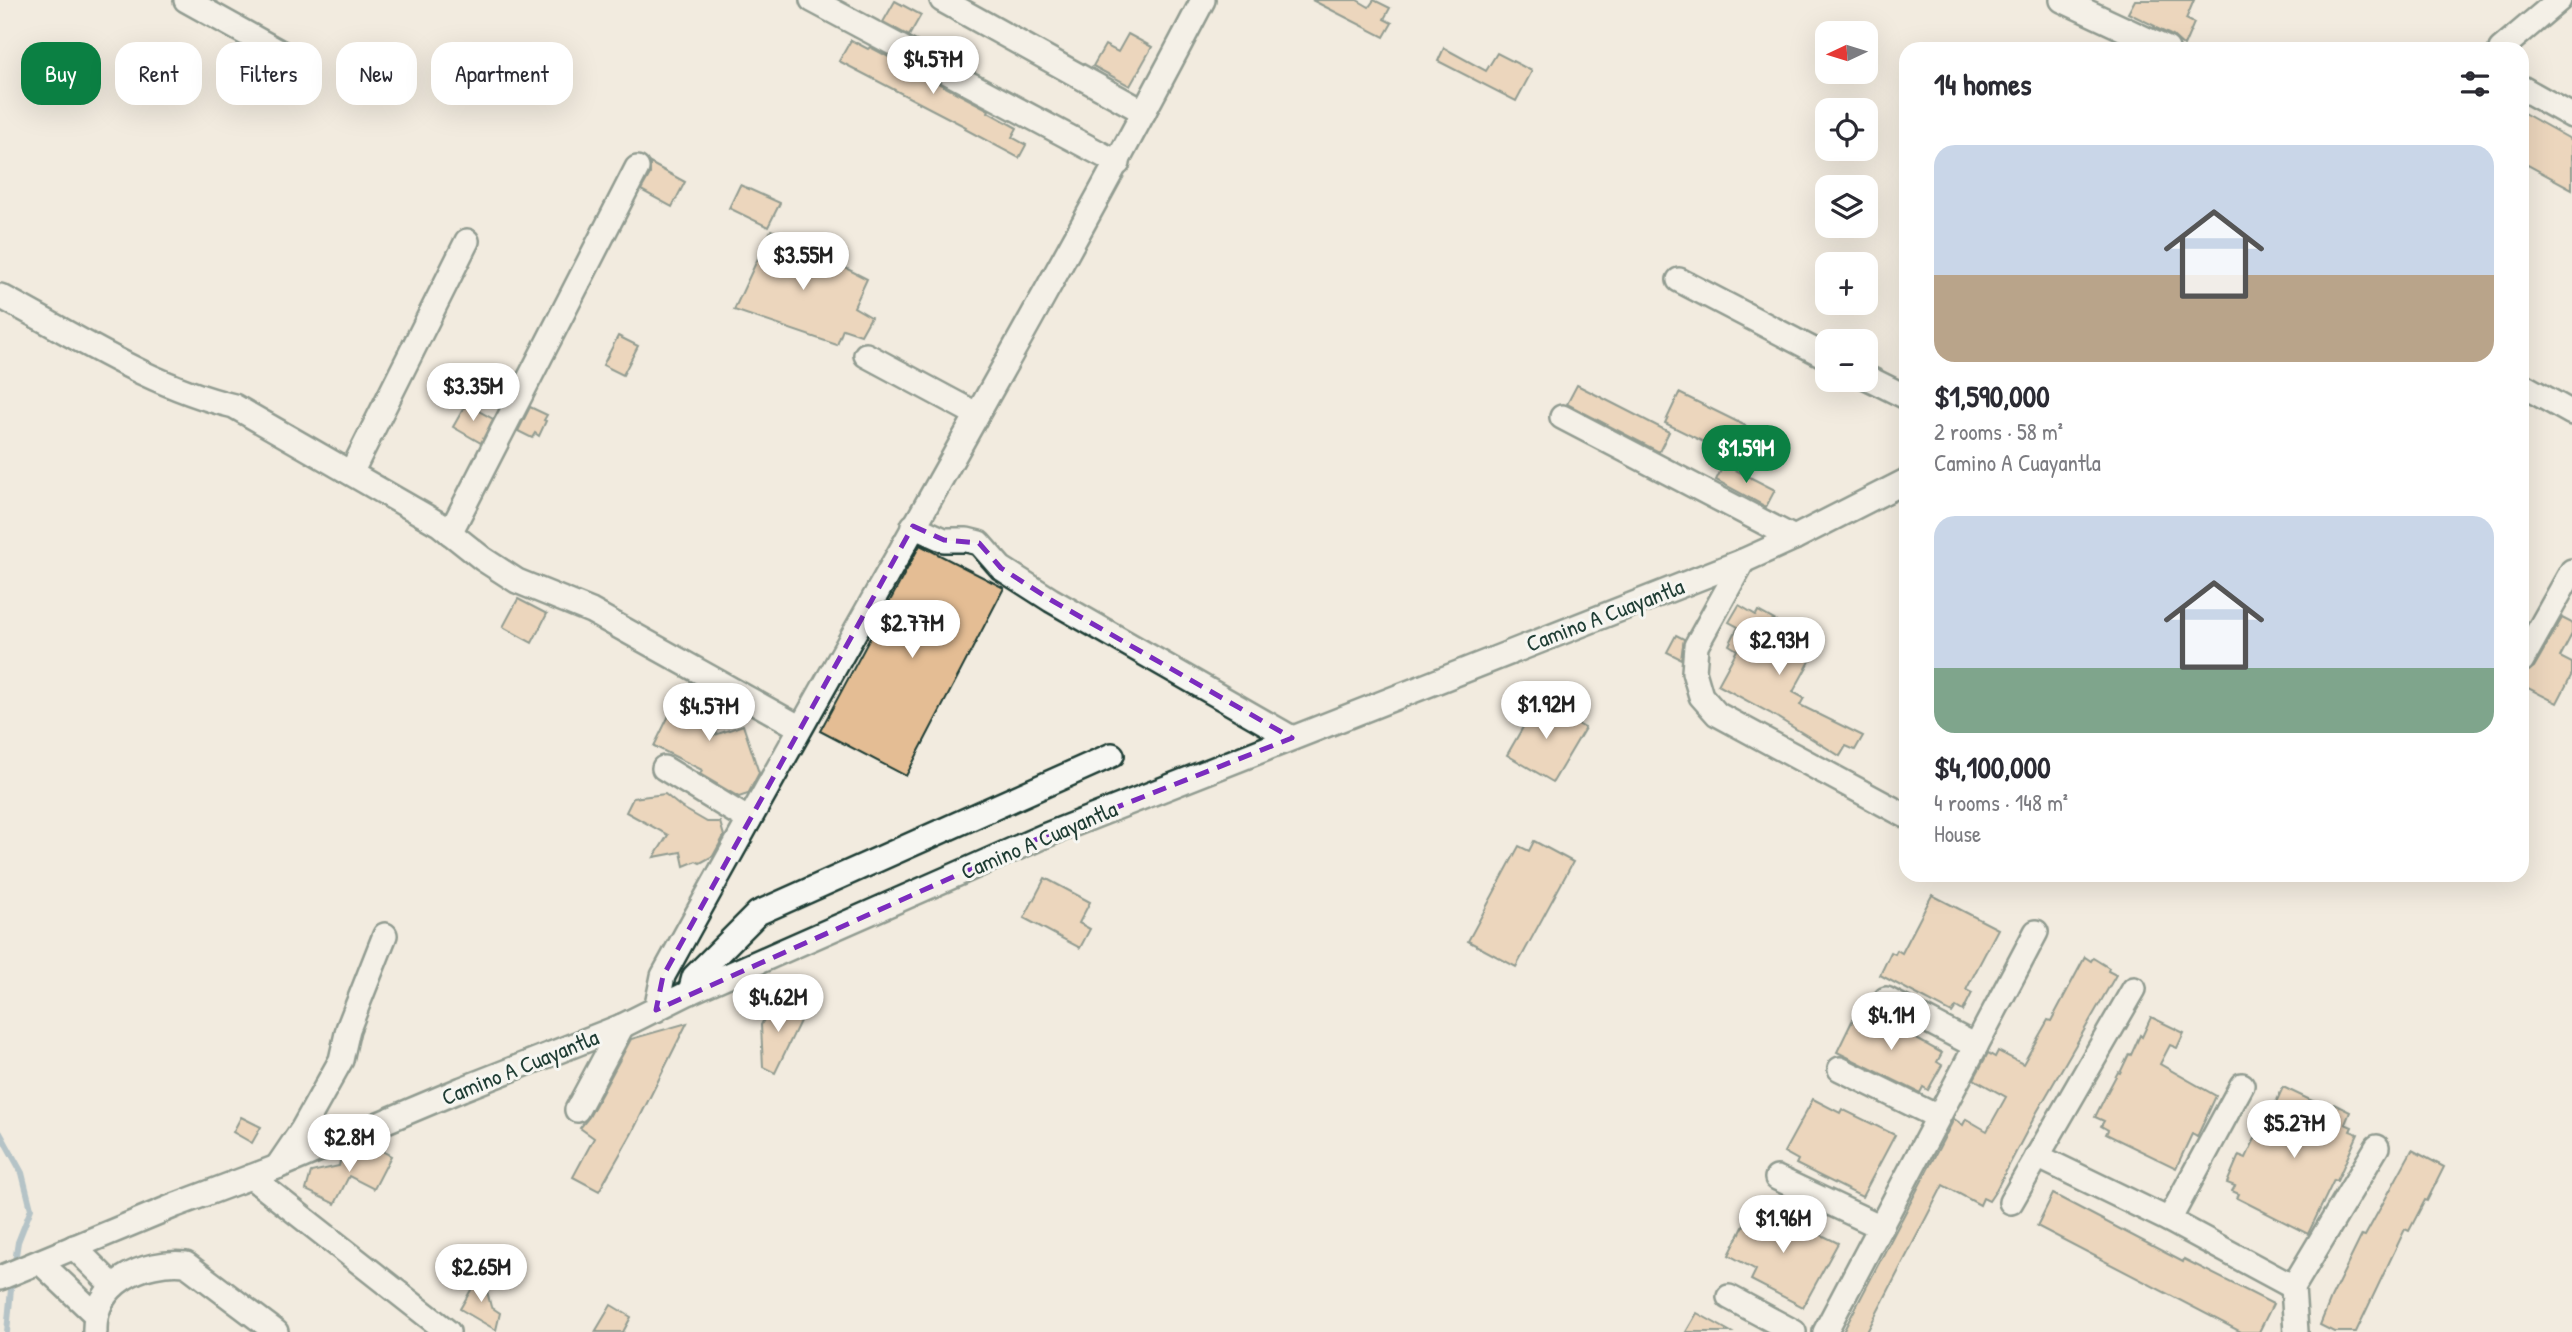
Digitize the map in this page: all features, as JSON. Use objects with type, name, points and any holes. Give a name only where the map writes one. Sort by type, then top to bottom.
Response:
[{"type":"street","points":[[186,0],[262,42]]},
{"type":"street","points":[[813,0],[1118,163]]},
{"type":"street","points":[[942,0],[1144,112]]},
{"type":"street","points":[[656,1010],[663,976],[1118,163],[1203,0]]},
{"type":"street","points":[[2063,0],[2152,42]]},
{"type":"street","points":[[2509,42],[2558,0]]},
{"type":"street","points":[[2529,92],[2572,116]]},
{"type":"street","points":[[450,533],[637,168]]},
{"type":"street","points":[[351,473],[467,241]]},
{"type":"street","points":[[1679,280],[1815,351]]},
{"type":"street","points":[[0,296],[165,384],[234,406],[439,524],[483,559],[517,581],[592,611],[800,727]]},
{"type":"street","points":[[866,355],[976,414]]},
{"type":"street","points":[[1878,383],[1899,394]]},
{"type":"street","points":[[2529,389],[2572,413]]},
{"type":"street","points":[[1562,416],[1794,538]]},
{"type":"street","name":"Camino A Cuayantla","points":[[0,1278],[622,1026],[690,992],[1044,836],[1742,561],[1899,485]]},
{"type":"street","points":[[913,526],[944,540],[979,543],[1001,568],[1051,600],[1292,738]]},
{"type":"street","points":[[1742,561],[1696,646],[1694,672],[1700,696],[1717,713],[1899,812]]},
{"type":"street","points":[[2529,648],[2572,571]]},
{"type":"street","points":[[690,992],[694,977],[758,913],[1112,755]]},
{"type":"street","points":[[664,768],[749,820]]},
{"type":"street","points":[[1825,1332],[2036,932]]},
{"type":"street","points":[[277,1167],[302,1130],[341,1060],[348,1029],[385,935]]},
{"type":"street","points":[[2011,1202],[2134,989]]},
{"type":"street","points":[[1886,999],[1976,1046]]},
{"type":"street","points":[[577,1110],[622,1026]]},
{"type":"street","points":[[1840,1069],[1938,1117]]},
{"type":"street","points":[[2169,1220],[2242,1085]]},
{"type":"street","points":[[2296,1332],[2293,1287],[2377,1147]]},
{"type":"street","points":[[2037,1156],[2169,1220],[2293,1287]]},
{"type":"street","points":[[251,1177],[448,1332]]},
{"type":"street","points":[[1777,1178],[1881,1227]]},
{"type":"street","points":[[74,1247],[113,1286]]},
{"type":"street","points":[[33,1264],[95,1323],[105,1294],[139,1269],[159,1264],[186,1264],[276,1332]]},
{"type":"street","points":[[1729,1297],[1794,1332]]},
{"type":"highlighted area","points":[[913,526],[944,540],[979,543],[1001,568],[1051,600],[1292,738],[1044,836],[656,1010],[663,976]]},
{"type":"building","points":[[1312,0],[1357,0],[1369,7],[1374,0],[1390,8],[1384,19],[1392,23],[1384,37]]},
{"type":"building","points":[[2135,0],[2194,0],[2186,19],[2194,23],[2186,42],[2180,42],[2128,13]]},
{"type":"building","points":[[895,1],[921,15],[909,36],[883,22]]},
{"type":"building","points":[[1128,34],[1152,47],[1130,86],[1093,66],[1105,45],[1118,52]]},
{"type":"building","points":[[851,40],[868,49],[870,47],[989,110],[988,112],[1017,128],[1012,137],[1026,145],[1019,158],[965,129],[966,127],[839,61]]},
{"type":"building","points":[[1444,48],[1486,71],[1497,53],[1532,71],[1516,101],[1438,61]]},
{"type":"building","points":[[2529,116],[2572,140],[2572,189],[2529,166]]},
{"type":"building","points":[[650,163],[685,182],[672,207],[641,190],[650,174]]},
{"type":"building","points":[[740,185],[780,203],[768,227],[729,208]]},
{"type":"building","points":[[771,230],[867,279],[854,307],[871,317],[861,335],[843,329],[837,345],[734,310]]},
{"type":"building","points":[[618,336],[638,346],[623,375],[603,365]]},
{"type":"building","points":[[1577,385],[1669,432],[1659,452],[1567,404]]},
{"type":"building","points":[[1679,393],[1746,426],[1744,429],[1749,431],[1736,458],[1665,423]]},
{"type":"building","points":[[466,404],[493,419],[481,443],[453,427]]},
{"type":"building","points":[[530,407],[547,415],[539,436],[535,433],[532,438],[518,431]]},
{"type":"building","points":[[1724,464],[1775,490],[1766,507],[1716,480]]},
{"type":"building","points":[[920,545],[1004,588],[906,776],[820,731]]},
{"type":"building","points":[[518,599],[547,614],[532,643],[503,627]]},
{"type":"building","points":[[1739,605],[1756,615],[1758,611],[1819,645],[1793,692],[1804,698],[1800,705],[1863,736],[1855,750],[1846,746],[1840,756],[1718,685],[1737,650],[1729,645],[1738,627],[1729,622]]},
{"type":"building","points":[[2562,618],[2572,623],[2572,634],[2560,657],[2572,663],[2572,674],[2557,703],[2529,689],[2529,670],[2534,667]]},
{"type":"building","points":[[1676,635],[1684,639],[1681,659],[1667,652]]},
{"type":"building","points":[[683,687],[727,709],[715,735],[743,725],[759,773],[748,794],[739,797],[700,774],[702,770],[654,746]]},
{"type":"building","points":[[1538,701],[1585,728],[1553,782],[1507,755]]},
{"type":"building","points":[[665,794],[707,822],[720,822],[724,836],[713,856],[700,863],[696,861],[684,866],[681,852],[654,857],[668,835],[626,812],[633,798]]},
{"type":"building","points":[[1534,841],[1573,862],[1516,967],[1468,941],[1519,846],[1529,851]]},
{"type":"building","points":[[1045,878],[1090,902],[1079,923],[1090,929],[1080,948],[1024,918]]},
{"type":"building","points":[[1932,895],[1998,929],[1966,990],[1972,993],[1963,1011],[1956,1007],[1952,1013],[1880,975],[1891,952],[1895,954],[1897,950],[1902,953]]},
{"type":"building","points":[[2085,957],[2091,961],[2093,958],[2116,975],[2037,1112],[1995,1192],[1989,1201],[1983,1198],[1980,1205],[1943,1185],[1867,1332],[1843,1332],[1954,1119],[1963,1125],[1966,1119],[1987,1131],[2006,1097],[1974,1079],[1988,1053],[1995,1057],[1998,1051],[2023,1064],[2048,1020],[2051,1021]]},
{"type":"building","points":[[775,999],[803,1015],[775,1073],[763,1067],[761,1025]]},
{"type":"building","points":[[1864,1010],[1942,1053],[1937,1062],[1942,1065],[1928,1090],[1923,1087],[1920,1093],[1837,1052],[1857,1011],[1862,1014]]},
{"type":"building","points":[[2151,1017],[2184,1033],[2177,1048],[2170,1045],[2160,1064],[2216,1096],[2197,1137],[2192,1134],[2176,1168],[2106,1134],[2108,1130],[2101,1126],[2104,1121],[2095,1117]]},
{"type":"building","points":[[687,1023],[632,1133],[599,1191],[573,1177],[594,1138],[580,1128],[589,1117],[631,1039]]},
{"type":"building","points":[[2283,1087],[2331,1110],[2334,1104],[2350,1112],[2345,1124],[2352,1127],[2350,1131],[2358,1134],[2337,1181],[2334,1180],[2308,1234],[2237,1198],[2239,1194],[2232,1191],[2235,1186],[2227,1183],[2239,1155],[2246,1158],[2262,1123],[2266,1125]]},
{"type":"building","points":[[1813,1099],[1840,1113],[1842,1109],[1895,1135],[1862,1197],[1796,1164],[1798,1160],[1784,1152]]},
{"type":"building","points":[[241,1117],[261,1127],[252,1143],[233,1132]]},
{"type":"building","points":[[375,1147],[391,1156],[374,1189],[349,1176],[335,1204],[306,1190],[311,1172],[339,1166],[340,1161]]},
{"type":"building","points":[[2412,1150],[2444,1167],[2409,1231],[2405,1229],[2356,1332],[2334,1332],[2320,1325],[2331,1298],[2362,1235],[2365,1236]]},
{"type":"building","points":[[2053,1194],[2183,1262],[2184,1259],[2273,1304],[2259,1332],[2241,1332],[2037,1226]]},
{"type":"building","points":[[1752,1209],[1781,1224],[1785,1217],[1838,1243],[1803,1307],[1751,1280],[1756,1270],[1729,1255]]},
{"type":"building","points":[[482,1271],[491,1307],[500,1313],[496,1330],[460,1309]]},
{"type":"building","points":[[611,1305],[631,1317],[623,1332],[595,1332]]},
{"type":"building","points":[[1697,1313],[1731,1332],[1686,1332]]},
{"type":"waterway","points":[[0,1133],[22,1173],[31,1209],[18,1242],[14,1268]]},
{"type":"waterway","points":[[7,1332],[12,1278]]}]
